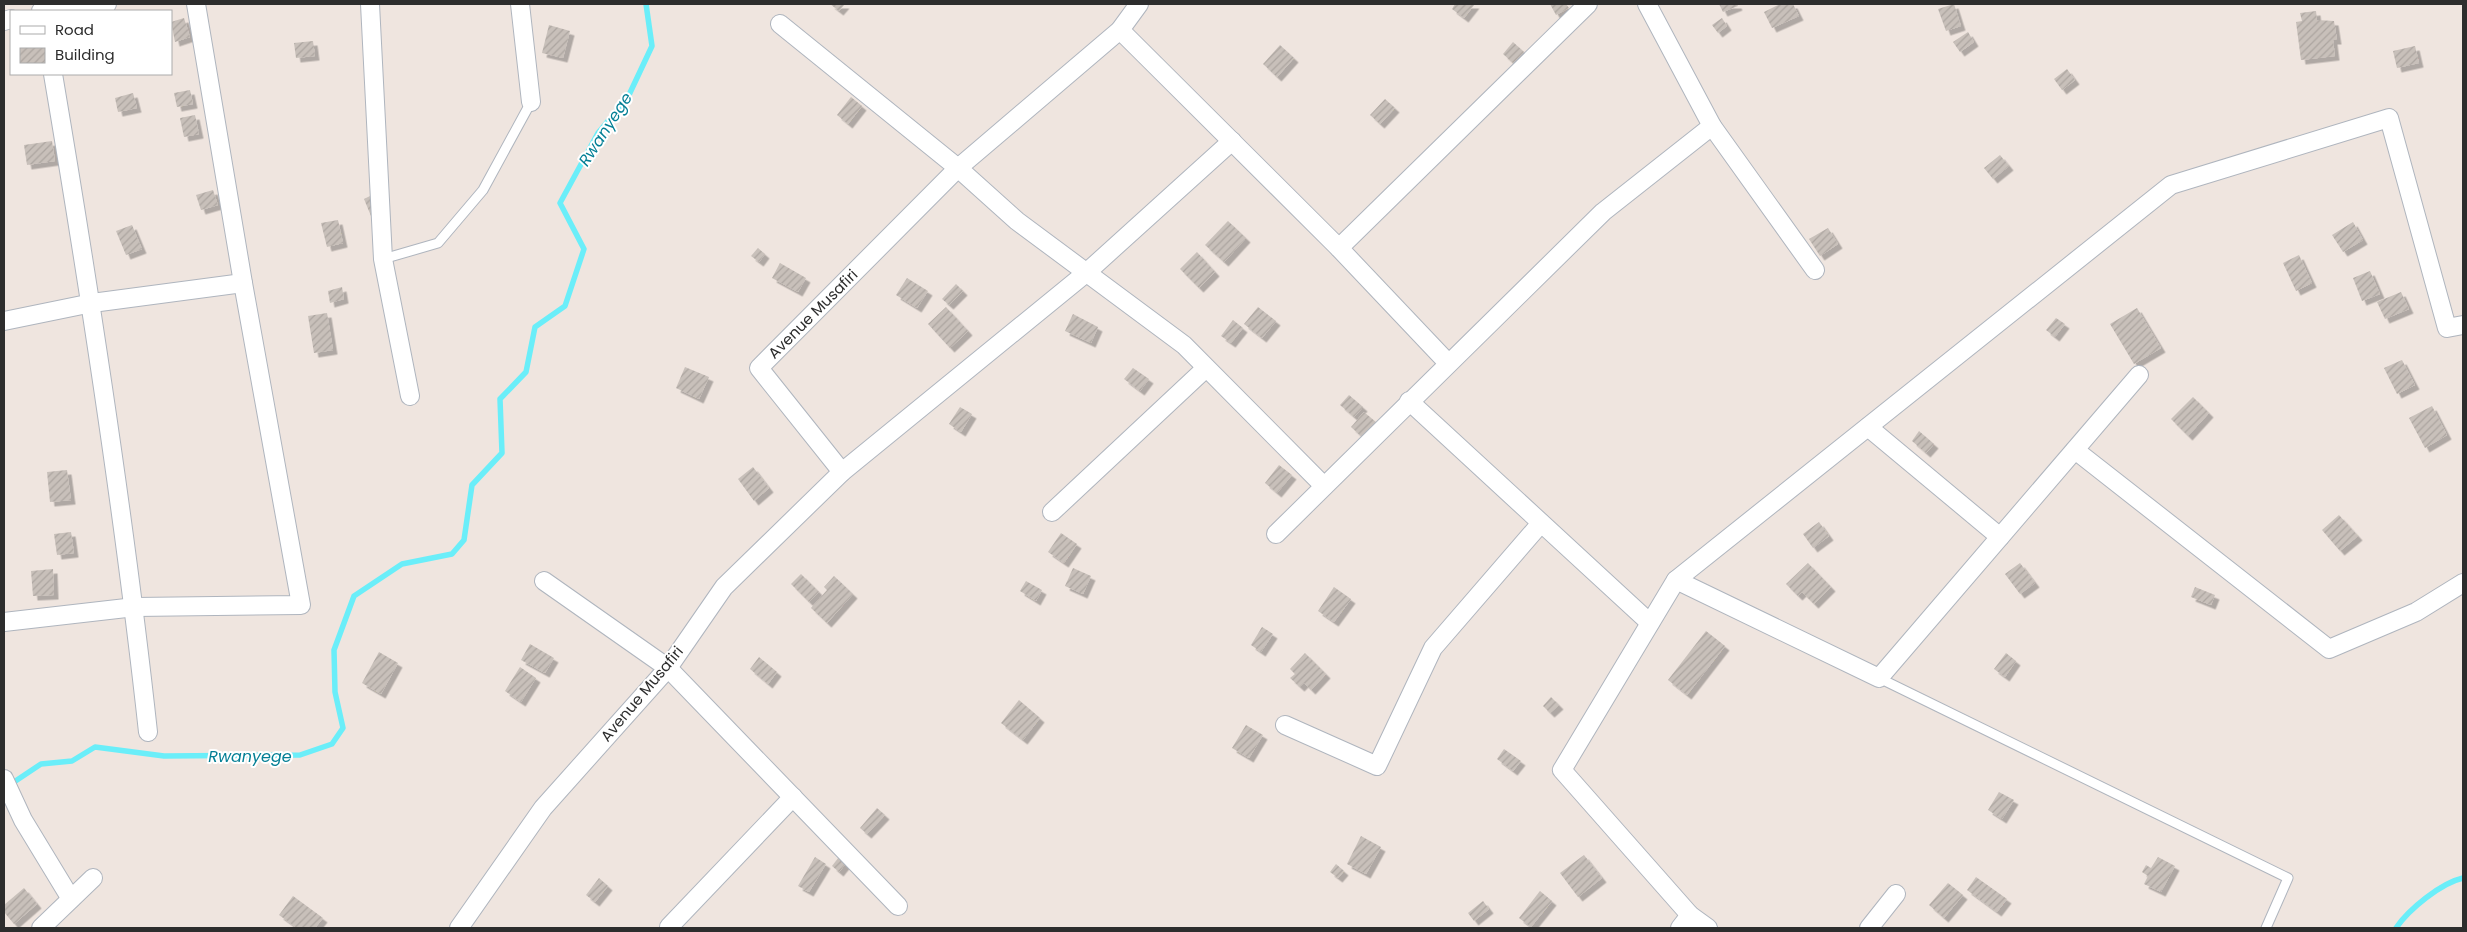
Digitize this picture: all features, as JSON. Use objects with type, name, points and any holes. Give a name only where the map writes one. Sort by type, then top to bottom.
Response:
[{"type":"street","points":[[51,10],[107,4]]},
{"type":"street","points":[[4,622],[134,607],[301,605],[243,283],[196,4]]},
{"type":"street","points":[[370,4],[383,259],[410,396]]},
{"type":"street","points":[[520,4],[531,102]]},
{"type":"street","name":"Avenue Musafiri","points":[[459,928],[543,808],[668,668],[724,587],[842,472],[759,368],[958,168],[1120,30],[1139,4]]},
{"type":"street","points":[[1339,248],[1588,4]]},
{"type":"street","points":[[1647,4],[1712,126],[1815,270]]},
{"type":"street","points":[[780,24],[958,168],[1018,221],[1184,346],[1324,486]]},
{"type":"street","points":[[1120,30],[1339,248],[1448,363]]},
{"type":"street","points":[[53,75],[92,303],[134,607],[148,732]]},
{"type":"street","points":[[1708,928],[1685,922],[1562,770],[1676,580],[1868,426],[2171,185],[2389,118],[2448,328],[2463,324]]},
{"type":"street","points":[[1276,534],[1603,212],[1712,126]]},
{"type":"street","points":[[842,472],[1086,272],[1232,141]]},
{"type":"street","points":[[4,321],[92,303],[243,283]]},
{"type":"street","points":[[1052,512],[1206,368]]},
{"type":"street","points":[[1676,580],[1879,678],[2139,375]]},
{"type":"street","points":[[1409,402],[1650,623]]},
{"type":"street","points":[[1868,426],[2000,537]]},
{"type":"street","points":[[2075,450],[2329,649],[2416,612],[2463,583]]},
{"type":"street","points":[[1285,725],[1377,766],[1433,648],[1541,523]]},
{"type":"street","points":[[544,581],[668,668],[898,906]]},
{"type":"street","points":[[4,779],[23,820],[72,899]]},
{"type":"street","points":[[670,927],[793,797]]},
{"type":"street","points":[[41,928],[94,878]]},
{"type":"street","points":[[1869,928],[1896,894]]},
{"type":"lane","points":[[383,259],[438,243],[484,190],[531,102]]},
{"type":"lane","points":[[1879,678],[2288,878],[2266,928]]},
{"type":"building","points":[[830,4],[845,4],[839,11]]},
{"type":"building","points":[[1455,4],[1475,4],[1464,18],[1452,9]]},
{"type":"building","points":[[1550,4],[1566,4],[1569,8],[1556,15]]},
{"type":"building","points":[[1719,4],[1737,4],[1738,6],[1723,12]]},
{"type":"building","points":[[1780,4],[1793,4],[1799,16],[1772,28],[1764,12]]},
{"type":"building","points":[[1954,4],[1961,26],[1946,31],[1938,9]]},
{"type":"building","points":[[2316,11],[2317,20],[2334,21],[2337,40],[2333,40],[2335,56],[2301,60],[2296,22],[2302,21],[2300,13]]},
{"type":"building","points":[[184,18],[190,37],[175,42],[172,22]]},
{"type":"building","points":[[1722,18],[1727,26],[1718,33],[1712,25]]},
{"type":"building","points":[[549,25],[570,31],[563,58],[542,53]]},
{"type":"building","points":[[1968,32],[1974,42],[1960,52],[1953,42]]},
{"type":"building","points":[[313,41],[315,56],[296,58],[294,43]]},
{"type":"building","points":[[1513,42],[1524,52],[1513,63],[1503,54]]},
{"type":"building","points":[[1280,45],[1294,58],[1277,77],[1263,64]]},
{"type":"building","points":[[2415,46],[2419,63],[2397,68],[2393,51]]},
{"type":"building","points":[[2067,69],[2075,80],[2062,90],[2054,79]]},
{"type":"building","points":[[190,90],[193,104],[177,107],[174,93]]},
{"type":"building","points":[[133,93],[137,108],[118,112],[115,98]]},
{"type":"building","points":[[851,97],[862,106],[848,124],[837,115]]},
{"type":"building","points":[[1385,99],[1395,108],[1380,124],[1370,115]]},
{"type":"building","points":[[195,115],[199,134],[184,137],[180,118]]},
{"type":"building","points":[[52,141],[55,161],[27,165],[24,145]]},
{"type":"building","points":[[2000,155],[2009,166],[1993,179],[1984,168]]},
{"type":"building","points":[[213,190],[218,205],[201,210],[196,195]]},
{"type":"building","points":[[374,194],[381,212],[371,216],[364,199]]},
{"type":"building","points":[[338,220],[343,243],[327,247],[321,223]]},
{"type":"building","points":[[1228,221],[1246,238],[1224,262],[1205,245]]},
{"type":"building","points":[[2353,222],[2363,240],[2343,252],[2332,235]]},
{"type":"building","points":[[132,225],[142,249],[126,255],[116,231]]},
{"type":"building","points":[[1828,228],[1838,244],[1820,256],[1809,239]]},
{"type":"building","points":[[758,248],[765,254],[759,262],[751,256]]},
{"type":"building","points":[[1197,252],[1215,272],[1199,288],[1180,269]]},
{"type":"building","points":[[2299,255],[2312,283],[2296,291],[2283,263]]},
{"type":"building","points":[[780,263],[806,278],[798,292],[772,278]]},
{"type":"building","points":[[2370,271],[2380,294],[2362,301],[2353,278]]},
{"type":"building","points":[[907,278],[928,291],[917,308],[896,295]]},
{"type":"building","points":[[956,284],[963,291],[949,305],[942,299]]},
{"type":"building","points":[[342,287],[344,299],[330,303],[328,291]]},
{"type":"building","points":[[2401,292],[2409,309],[2385,319],[2377,302]]},
{"type":"building","points":[[946,307],[968,331],[950,348],[928,324]]},
{"type":"building","points":[[1258,307],[1276,321],[1262,338],[1244,324]]},
{"type":"building","points":[[2137,308],[2161,348],[2134,364],[2110,324]]},
{"type":"building","points":[[327,313],[333,350],[314,353],[308,316]]},
{"type":"building","points":[[1073,314],[1098,327],[1091,343],[1065,331]]},
{"type":"building","points":[[2056,318],[2065,324],[2055,337],[2046,330]]},
{"type":"building","points":[[1233,320],[1243,328],[1231,343],[1221,336]]},
{"type":"building","points":[[2402,360],[2415,385],[2397,394],[2384,368]]},
{"type":"building","points":[[685,367],[709,377],[699,399],[676,388]]},
{"type":"building","points":[[1133,368],[1149,379],[1140,391],[1124,379]]},
{"type":"building","points":[[1349,395],[1363,407],[1354,417],[1340,405]]},
{"type":"building","points":[[2193,397],[2209,413],[2188,436],[2171,419]]},
{"type":"building","points":[[2432,406],[2447,435],[2425,448],[2409,418]]},
{"type":"building","points":[[960,407],[972,414],[961,432],[949,424]]},
{"type":"building","points":[[1364,412],[1377,423],[1363,438],[1351,427]]},
{"type":"building","points":[[1919,431],[1934,444],[1926,453],[1912,441]]},
{"type":"building","points":[[1279,465],[1292,475],[1277,493],[1265,483]]},
{"type":"building","points":[[753,467],[769,488],[754,501],[738,479]]},
{"type":"building","points":[[67,470],[71,500],[50,502],[47,472]]},
{"type":"building","points":[[2339,515],[2358,536],[2340,551],[2322,530]]},
{"type":"building","points":[[1819,522],[1829,536],[1813,548],[1803,534]]},
{"type":"building","points":[[71,532],[74,553],[57,555],[54,534]]},
{"type":"building","points":[[1061,533],[1077,544],[1064,563],[1048,552]]},
{"type":"building","points":[[1808,563],[1831,587],[1814,604],[1802,592],[1798,596],[1786,584]]},
{"type":"building","points":[[2020,563],[2035,583],[2020,594],[2005,574]]},
{"type":"building","points":[[1073,568],[1091,576],[1083,594],[1065,586]]},
{"type":"building","points":[[53,569],[54,595],[33,596],[31,571]]},
{"type":"building","points":[[801,574],[819,592],[809,602],[791,584]]},
{"type":"building","points":[[834,576],[853,594],[827,623],[811,608],[827,590],[824,587]]},
{"type":"building","points":[[1026,581],[1042,590],[1036,601],[1020,591]]},
{"type":"building","points":[[1334,587],[1351,599],[1334,622],[1318,611]]},
{"type":"building","points":[[2195,587],[2215,595],[2211,605],[2191,597]]},
{"type":"building","points":[[1262,627],[1273,634],[1261,652],[1251,645]]},
{"type":"building","points":[[1706,631],[1725,646],[1687,695],[1668,680]]},
{"type":"building","points":[[530,644],[554,658],[545,673],[521,660]]},
{"type":"building","points":[[379,652],[398,663],[381,694],[362,683]]},
{"type":"building","points":[[1305,653],[1326,674],[1311,690],[1304,683],[1300,687],[1290,678],[1295,674],[1290,669]]},
{"type":"building","points":[[2006,653],[2016,661],[2005,677],[1994,669]]},
{"type":"building","points":[[759,657],[777,672],[768,684],[750,669]]},
{"type":"building","points":[[520,667],[536,678],[521,702],[505,691]]},
{"type":"building","points":[[1551,697],[1559,705],[1550,713],[1543,706]]},
{"type":"building","points":[[1019,700],[1040,718],[1023,740],[1001,723]]},
{"type":"building","points":[[1246,725],[1263,735],[1249,758],[1232,748]]},
{"type":"building","points":[[1504,749],[1521,761],[1513,771],[1497,759]]},
{"type":"building","points":[[1999,792],[2014,800],[2002,819],[1988,810]]},
{"type":"building","points":[[877,808],[885,815],[867,834],[860,828]]},
{"type":"building","points":[[1361,836],[1381,847],[1366,874],[1347,864]]},
{"type":"building","points":[[1584,855],[1602,878],[1578,897],[1560,873]]},
{"type":"building","points":[[815,857],[826,864],[809,892],[798,886]]},
{"type":"building","points":[[839,857],[847,862],[839,872],[832,866]]},
{"type":"building","points":[[2158,857],[2175,866],[2161,892],[2144,884],[2148,876],[2142,872],[2146,865],[2151,868]]},
{"type":"building","points":[[1336,864],[1344,871],[1338,878],[1330,872]]},
{"type":"building","points":[[1976,877],[2007,899],[1997,912],[1967,890]]},
{"type":"building","points":[[599,878],[608,886],[595,902],[586,895]]},
{"type":"building","points":[[1948,883],[1963,895],[1944,918],[1929,905]]},
{"type":"building","points":[[24,888],[37,904],[14,924],[4,912],[4,905]]},
{"type":"building","points":[[1540,891],[1552,901],[1531,927],[1519,918]]},
{"type":"building","points":[[293,896],[323,918],[315,928],[297,928],[279,915]]},
{"type":"building","points":[[1483,901],[1489,909],[1474,921],[1468,913]]},
{"type":"waterway","name":"Rwanyege","points":[[8,786],[41,764],[72,761],[95,747],[164,756],[300,755],[332,744],[343,728],[335,692],[334,650],[354,596],[402,564],[452,554],[464,540],[472,485],[502,453],[500,399],[526,372],[535,327],[565,306],[584,249],[560,203],[598,133],[628,97],[652,46],[646,4]]},
{"type":"waterway","points":[[2396,928],[2426,898],[2445,885],[2463,878]]}]
